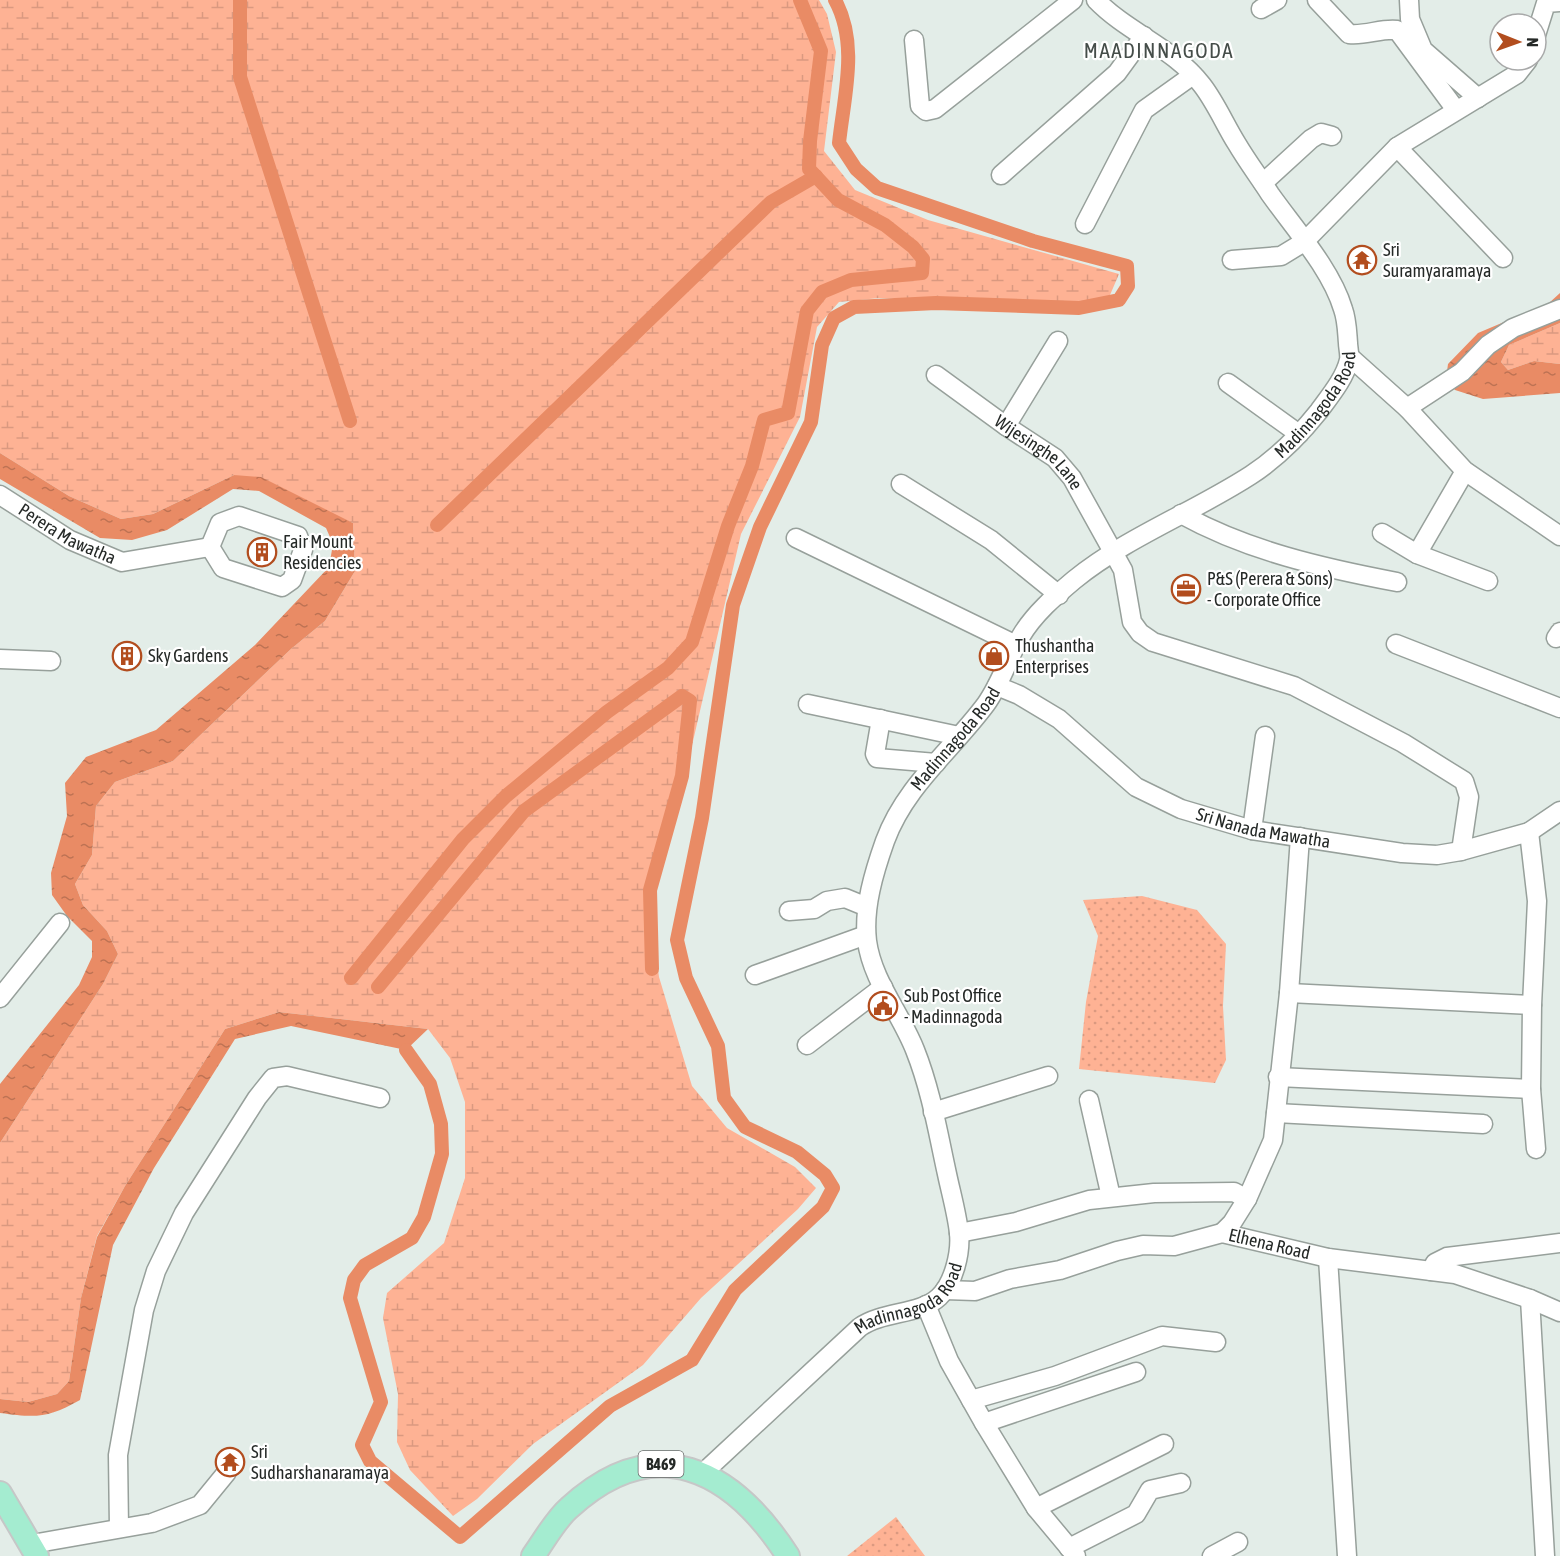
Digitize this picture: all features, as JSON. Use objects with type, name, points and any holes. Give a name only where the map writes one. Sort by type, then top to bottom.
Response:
[{"type":"main road","name":"B469","points":[[533,1556],[567,1509],[609,1478],[649,1465],[666,1464],[703,1473],[738,1496],[774,1534],[788,1556]]},
{"type":"main road","points":[[0,1493],[34,1550]]},
{"type":"street","points":[[914,40],[920,106],[926,111],[935,109],[1073,0]]},
{"type":"street","name":"Madinnagoda Road","points":[[703,1473],[860,1327],[877,1318],[926,1305],[940,1296],[951,1278],[957,1256],[959,1233],[933,1112],[915,1050],[872,963],[866,935],[867,907],[875,874],[894,819],[913,789],[986,703],[997,686],[1016,645],[1032,620],[1075,579],[1113,553],[1247,478],[1278,455],[1299,434],[1337,385],[1350,357],[1343,308],[1321,265],[1240,149],[1202,84],[1169,52],[1111,14],[1096,0]]},
{"type":"street","points":[[1317,0],[1350,34],[1357,35],[1384,29],[1397,30],[1456,110]]},
{"type":"street","points":[[1409,0],[1410,19],[1423,50],[1478,98]]},
{"type":"street","points":[[1001,176],[1117,73],[1144,36]]},
{"type":"street","points":[[1232,261],[1281,256],[1304,242],[1397,147],[1519,72]]},
{"type":"street","points":[[1084,224],[1144,110],[1193,75]]},
{"type":"street","points":[[1263,183],[1311,139],[1321,133],[1332,136]]},
{"type":"street","points":[[1397,147],[1503,258]]},
{"type":"street","points":[[1407,408],[1462,372],[1488,345],[1514,328],[1560,309]]},
{"type":"street","points":[[1006,426],[1058,341]]},
{"type":"street","points":[[1350,357],[1407,408],[1465,471],[1560,536]]},
{"type":"street","name":"Wijesinghe Lane","points":[[936,375],[1055,458],[1072,478],[1123,570],[1132,622],[1140,633],[1153,642],[1294,686],[1403,743],[1464,781],[1469,797],[1461,851]]},
{"type":"street","points":[[1228,383],[1299,434]]},
{"type":"street","points":[[1417,554],[1465,471]]},
{"type":"street","points":[[901,484],[991,540],[1059,595]]},
{"type":"street","name":"Perera Mawatha","points":[[0,495],[70,540],[122,562],[210,547]]},
{"type":"street","points":[[1181,514],[1209,530],[1329,570],[1397,582]]},
{"type":"street","points":[[239,516],[298,536],[303,550],[292,580],[282,586],[223,568],[210,547],[220,523],[239,516]]},
{"type":"street","points":[[1382,533],[1417,554],[1488,580]]},
{"type":"street","points":[[796,538],[1016,645]]},
{"type":"street","points":[[1396,644],[1560,708]]},
{"type":"street","points":[[0,659],[51,661]]},
{"type":"street","name":"Sri Nanada Mawatha","points":[[997,686],[1019,695],[1059,719],[1136,787],[1181,808],[1252,830],[1402,853],[1437,855],[1461,851],[1529,832],[1559,813]]},
{"type":"street","points":[[808,704],[959,736]]},
{"type":"street","points":[[881,719],[875,754],[877,758],[936,763]]},
{"type":"street","points":[[1252,830],[1264,736]]},
{"type":"street","points":[[1529,832],[1537,901],[1531,1089],[1536,1149]]},
{"type":"street","points":[[1222,1233],[1232,1223],[1247,1199],[1273,1140],[1278,1077],[1289,993],[1300,837]]},
{"type":"street","points":[[789,911],[814,909],[827,901],[845,898],[867,907]]},
{"type":"street","points":[[0,998],[60,923]]},
{"type":"street","points":[[755,975],[866,935]]},
{"type":"street","points":[[807,1045],[883,987]]},
{"type":"street","points":[[1289,993],[1532,1005]]},
{"type":"street","points":[[118,1528],[118,1455],[144,1310],[156,1271],[184,1213],[257,1098],[273,1078],[287,1076],[380,1098]]},
{"type":"street","points":[[933,1112],[1048,1076]]},
{"type":"street","points":[[1278,1077],[1531,1089]]},
{"type":"street","points":[[1089,1100],[1111,1197]]},
{"type":"street","points":[[1276,1113],[1483,1124]]},
{"type":"street","points":[[959,1233],[1016,1222],[1089,1200],[1111,1197],[1155,1193],[1234,1192],[1247,1199]]},
{"type":"street","name":"Elhena Road","points":[[945,1290],[975,1291],[1010,1279],[1060,1270],[1117,1251],[1143,1245],[1174,1246],[1222,1233],[1328,1258],[1455,1274],[1530,1299],[1560,1312]]},
{"type":"street","points":[[1431,1271],[1435,1263],[1447,1257],[1560,1243]]},
{"type":"street","points":[[1328,1258],[1347,1556]]},
{"type":"street","points":[[1530,1299],[1545,1556]]},
{"type":"street","points":[[926,1305],[949,1361],[984,1423],[1036,1508],[1072,1552],[1136,1514],[1150,1490],[1182,1483]]},
{"type":"street","points":[[971,1400],[1055,1376],[1162,1336],[1216,1342]]},
{"type":"street","points":[[984,1423],[1136,1372]]},
{"type":"street","points":[[1036,1508],[1164,1444]]},
{"type":"street","points":[[34,1550],[118,1528],[152,1523],[200,1505],[227,1472]]},
{"type":"street","points":[[1212,1556],[1238,1542]]},
{"type":"green space","points":[[0,0],[819,0],[827,14],[836,52],[824,151],[855,190],[928,220],[1119,274],[1107,302],[879,298],[839,302],[817,327],[800,417],[741,534],[681,793],[650,905],[659,977],[692,1086],[727,1128],[795,1167],[816,1188],[798,1209],[701,1298],[643,1365],[533,1444],[477,1499],[453,1516],[410,1470],[397,1442],[398,1394],[383,1318],[387,1293],[444,1243],[465,1178],[465,1102],[450,1058],[428,1029],[279,1012],[225,1029],[125,1186],[97,1236],[81,1298],[69,1381],[57,1394],[28,1402],[0,1399],[0,1143],[103,984],[118,954],[107,931],[83,905],[75,884],[92,855],[96,806],[115,782],[173,761],[291,649],[325,621],[355,571],[353,523],[234,475],[153,514],[121,519],[69,496],[0,453]]},
{"type":"green space","points":[[1560,323],[1560,364],[1534,361],[1508,370],[1501,362],[1509,345]]},
{"type":"green space","points":[[1142,896],[1197,910],[1226,944],[1223,1006],[1226,1060],[1215,1083],[1079,1069],[1086,1002],[1098,936],[1083,900]]},
{"type":"green space","points":[[896,1517],[925,1556],[847,1556]]},
{"type":"water","points":[[1560,293],[1560,323],[1509,345],[1501,362],[1508,370],[1534,361],[1560,364],[1560,393],[1483,399],[1455,390],[1446,379],[1448,364],[1478,333],[1549,303]]},
{"type":"water","points":[[0,453],[69,496],[121,519],[153,514],[234,475],[261,477],[353,523],[355,571],[325,621],[291,649],[173,761],[115,782],[96,806],[92,855],[75,884],[83,905],[107,931],[118,954],[103,984],[0,1143],[0,1084],[79,985],[92,957],[92,941],[67,916],[52,895],[51,873],[67,816],[65,783],[86,757],[156,730],[255,645],[329,567],[333,544],[326,528],[259,491],[233,489],[167,530],[132,540],[100,538],[0,479]]},
{"type":"water","points":[[279,1012],[428,1029],[406,1050],[291,1026],[235,1039],[154,1168],[113,1245],[80,1400],[42,1415],[24,1416],[0,1413],[0,1399],[28,1402],[57,1394],[69,1381],[81,1298],[97,1237],[125,1186],[225,1029]]},
{"type":"waterway","points":[[240,0],[240,77],[350,421]]},
{"type":"waterway","points":[[351,978],[463,839],[506,796],[607,712],[668,668],[692,642],[728,526],[752,466],[764,420],[788,413],[807,311],[822,292],[851,280],[922,273],[923,259],[913,247],[885,225],[838,200],[809,169],[810,141],[821,51],[800,0]]},
{"type":"waterway","points":[[406,1050],[430,1084],[441,1124],[442,1154],[424,1217],[412,1238],[365,1265],[354,1280],[350,1298],[381,1402],[362,1445],[370,1461],[460,1537],[610,1406],[692,1360],[735,1290],[823,1207],[833,1188],[825,1175],[797,1152],[745,1127],[724,1098],[718,1046],[686,978],[677,940],[702,818],[733,605],[760,527],[811,422],[822,345],[834,318],[854,307],[936,303],[1079,308],[1119,300],[1128,286],[1127,266],[1033,241],[877,188],[856,169],[839,143],[848,52],[842,17],[835,0]]},
{"type":"waterway","points":[[437,525],[771,202],[816,176]]},
{"type":"waterway","points":[[378,987],[524,811],[682,696],[690,701],[682,776],[650,890],[652,969]]},
{"type":"place","name":"Sri Suramyaramaya","points":[[1362,260]]},
{"type":"place","name":"Fair Mount Residencies","points":[[262,552]]},
{"type":"place","name":"P&S (Perera & Sons) - Corporate Office","points":[[1186,589]]},
{"type":"place","name":"Sky Gardens","points":[[127,656]]},
{"type":"place","name":"Thushantha Enterprises","points":[[994,656]]},
{"type":"place","name":"Sub Post Office - Madinnagoda","points":[[883,1006]]},
{"type":"place","name":"Sri Sudharshanaramaya","points":[[230,1462]]},
{"type":"district","name":"MAADINNAGODA","points":[[1159,51]]}]
